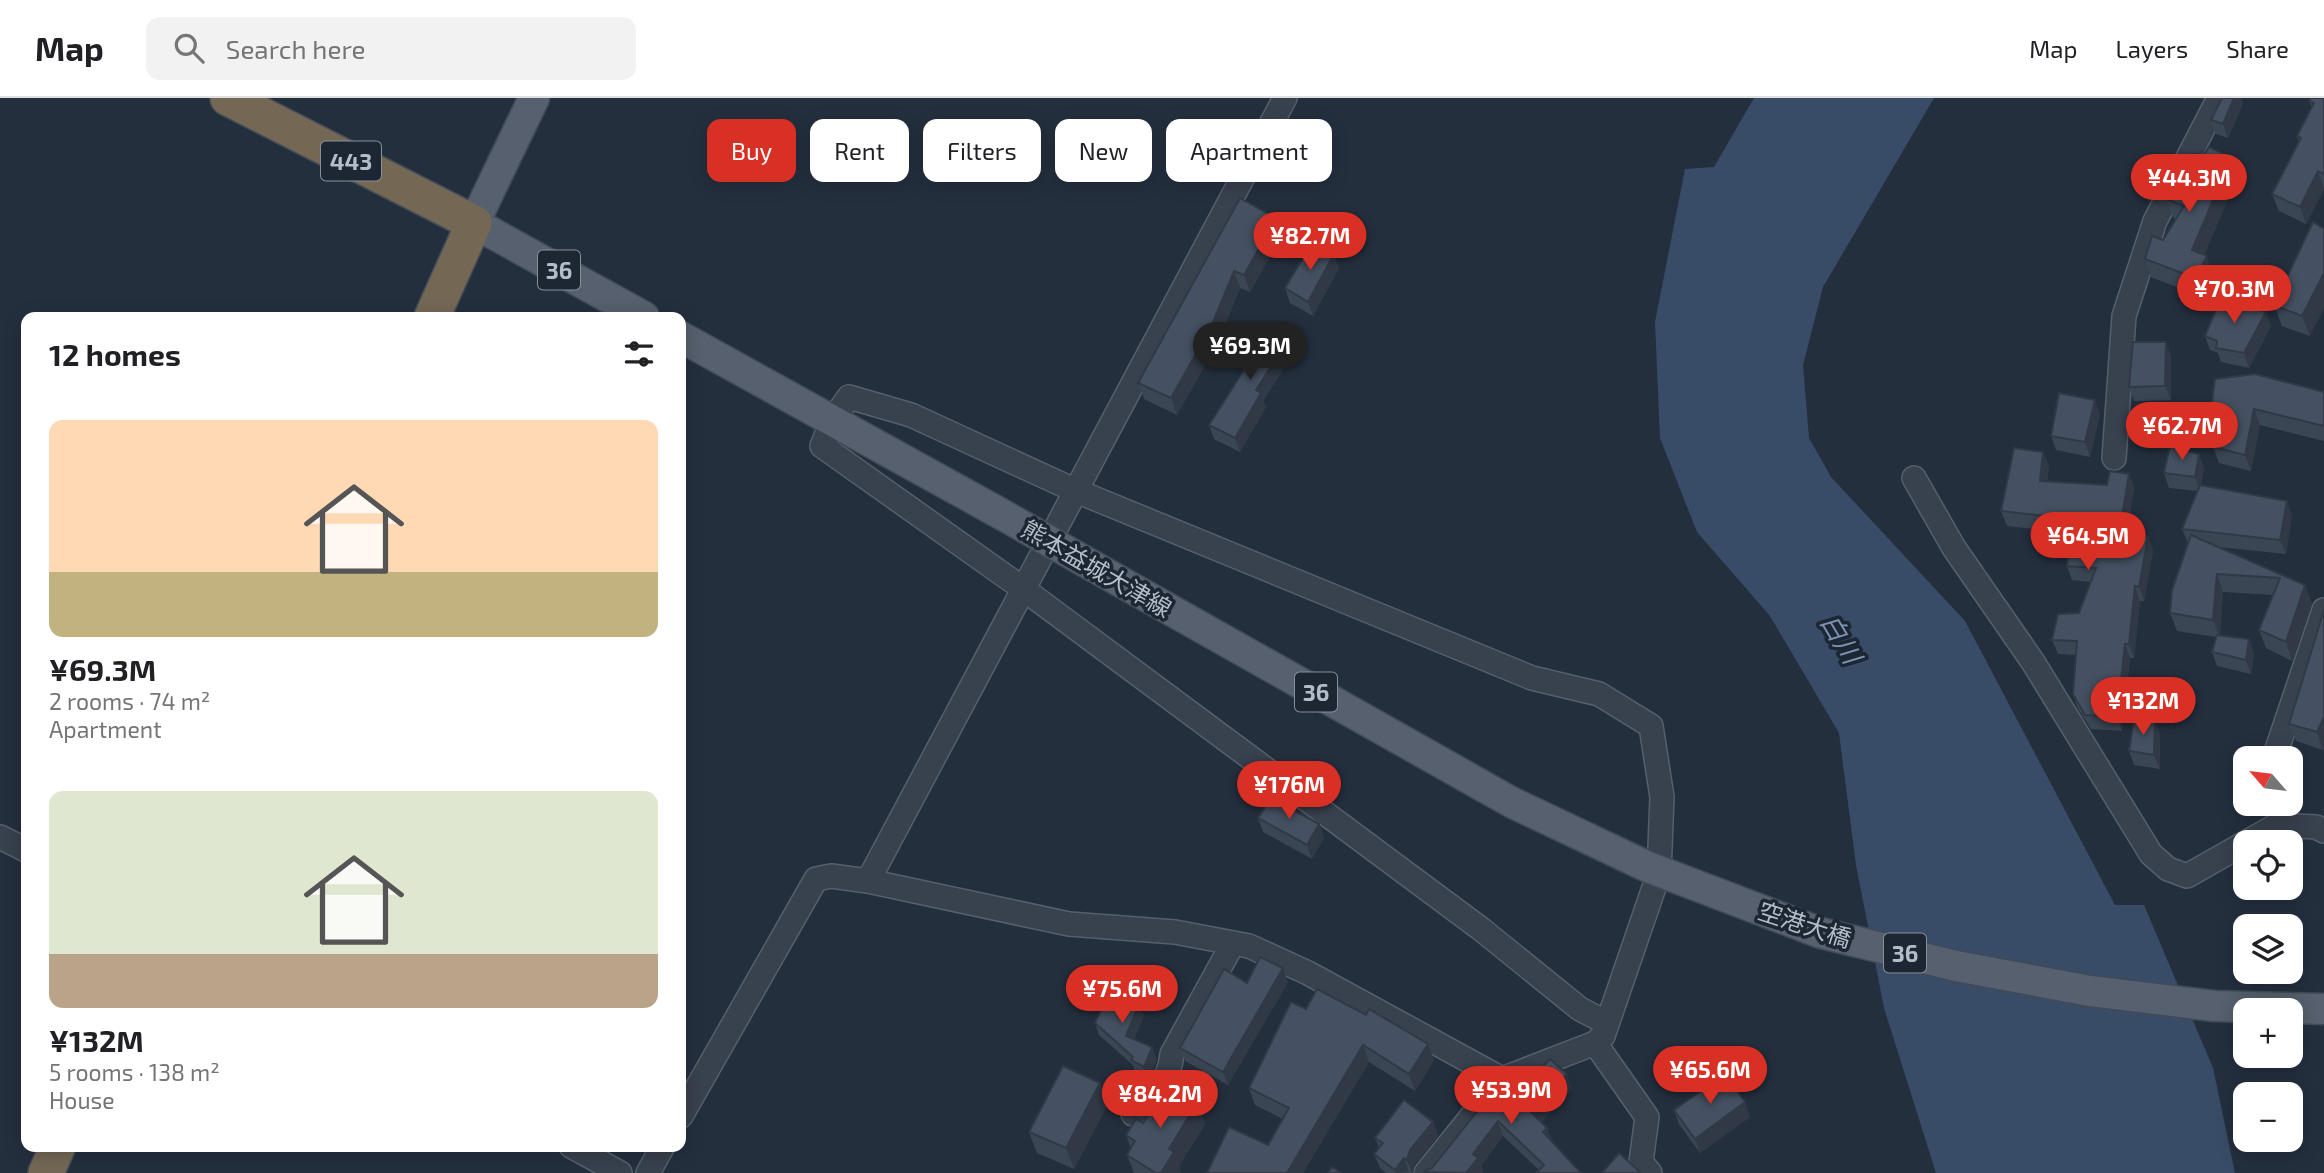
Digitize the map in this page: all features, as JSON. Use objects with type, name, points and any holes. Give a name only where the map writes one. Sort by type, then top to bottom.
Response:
[{"type":"highway","name":"443","points":[[229,98],[474,223]]},
{"type":"highway","points":[[434,312],[474,223]]},
{"type":"highway","points":[[46,1173],[55,1152]]},
{"type":"main road","points":[[474,223],[534,98]]},
{"type":"main road","name":"36","points":[[474,223],[635,312]]},
{"type":"main road","name":"熊本益城大津線","points":[[686,340],[1511,802]]},
{"type":"main road","name":"空港大橋","points":[[1511,802],[1648,867],[1821,933],[1956,966],[2090,991],[2214,1006],[2324,1009]]},
{"type":"street","points":[[868,881],[1285,98]]},
{"type":"street","points":[[2114,458],[2124,316],[2155,221],[2219,98]]},
{"type":"street","points":[[1426,1173],[1502,1079],[1595,1044],[1603,1036],[1659,873],[1662,797],[1651,726],[1599,694],[1532,678],[1074,490],[911,415],[849,397],[832,421],[822,446],[1022,588],[1481,929],[1580,1009],[1607,1023]]},
{"type":"street","points":[[1914,478],[1955,548],[2033,662],[2151,854],[2168,869],[2187,876],[2233,849]]},
{"type":"street","points":[[2278,746],[2324,610]]},
{"type":"street","points":[[2259,830],[2274,816]]},
{"type":"street","points":[[2282,816],[2324,831]]},
{"type":"street","points":[[0,836],[21,847]]},
{"type":"street","points":[[686,1107],[816,879],[831,876],[868,881],[1069,923],[1175,932],[1232,945],[1249,946],[1308,973],[1502,1079]]},
{"type":"street","points":[[1133,1114],[1157,1094],[1170,1073],[1172,1054],[1232,945]]},
{"type":"street","points":[[1595,1044],[1647,1117],[1641,1162],[1650,1173]]},
{"type":"street","points":[[582,1152],[620,1173]]},
{"type":"street","points":[[648,1173],[660,1152]]},
{"type":"water","name":"白川","points":[[1754,98],[1934,98],[1823,287],[1803,365],[1809,438],[1831,477],[1965,621],[2115,905],[2144,905],[2213,1068],[2235,1173],[1936,1173],[1884,1008],[1856,865],[1839,733],[1770,616],[1697,532],[1660,438],[1655,322],[1685,169],[1714,167]]},
{"type":"building","points":[[2222,98],[2234,98],[2223,124],[2211,120]]},
{"type":"building","points":[[2311,98],[2324,98],[2324,174],[2318,171],[2300,207],[2272,194],[2301,138],[2297,136],[2314,103],[2309,101]]},
{"type":"building","points":[[2209,147],[2226,155],[2216,178],[2221,181],[2192,250],[2207,256],[2195,278],[2145,259],[2152,236],[2163,240],[2184,206],[2166,199],[2170,191],[2193,154],[2203,156]]},
{"type":"building","points":[[1240,198],[1276,218],[1244,275],[1234,271],[1211,327],[1171,398],[1138,383]]},
{"type":"building","points":[[2313,222],[2324,229],[2324,273],[2302,316],[2274,305]]},
{"type":"building","points":[[1312,243],[1334,254],[1308,302],[1285,288]]},
{"type":"building","points":[[2221,297],[2266,312],[2244,353],[2216,348],[2217,341],[2205,336]]},
{"type":"building","points":[[1268,324],[1290,337],[1256,390],[1261,393],[1235,438],[1209,425],[1251,359],[1247,357]]},
{"type":"building","points":[[2133,342],[2166,342],[2165,386],[2129,387]]},
{"type":"building","points":[[2255,374],[2324,392],[2324,426],[2254,409],[2245,455],[2213,447],[2216,419],[2210,417],[2215,379]]},
{"type":"building","points":[[2059,393],[2095,400],[2085,442],[2051,436]]},
{"type":"building","points":[[2170,446],[2199,454],[2195,477],[2164,473]]},
{"type":"building","points":[[2014,448],[2043,452],[2040,481],[2107,485],[2110,471],[2129,474],[2119,534],[2148,537],[2139,587],[2135,586],[2129,644],[2125,644],[2117,717],[2085,715],[2073,694],[2077,641],[2052,640],[2058,614],[2079,613],[2096,568],[2067,566],[2072,519],[2001,511]]},
{"type":"building","points":[[2200,485],[2287,501],[2280,540],[2182,529]]},
{"type":"building","points":[[2191,535],[2305,585],[2286,642],[2259,630],[2280,578],[2217,574],[2213,620],[2170,613],[2172,590]]},
{"type":"building","points":[[2324,610],[2324,717],[2317,732],[2289,724]]},
{"type":"building","points":[[2217,635],[2249,639],[2246,660],[2212,652]]},
{"type":"building","points":[[2134,719],[2155,720],[2154,755],[2129,751]]},
{"type":"building","points":[[1271,798],[1319,824],[1307,845],[1258,818]]},
{"type":"building","points":[[1260,957],[1283,968],[1223,1072],[1180,1048],[1224,969],[1247,983]]},
{"type":"building","points":[[1113,986],[1139,1004],[1126,1036],[1152,1047],[1144,1067],[1131,1060],[1133,1057],[1095,1023]]},
{"type":"building","points":[[1317,989],[1366,1015],[1369,1009],[1428,1044],[1409,1074],[1363,1045],[1287,1173],[1207,1173],[1229,1127],[1268,1145],[1289,1108],[1249,1088],[1291,1002],[1306,1009]]},
{"type":"building","points":[[1550,1059],[1567,1074],[1531,1112],[1547,1128],[1543,1132],[1581,1173],[1536,1173],[1544,1165],[1498,1121],[1473,1154],[1478,1158],[1466,1173],[1423,1172],[1432,1168],[1499,1084],[1515,1096]]},
{"type":"building","points":[[1063,1066],[1100,1083],[1066,1148],[1029,1132]]},
{"type":"building","points":[[1725,1074],[1745,1102],[1695,1139],[1674,1110]]},
{"type":"building","points":[[1167,1084],[1197,1103],[1169,1149],[1174,1152],[1161,1173],[1156,1173],[1127,1155],[1135,1141],[1126,1135],[1136,1119],[1143,1123]]},
{"type":"building","points":[[1404,1100],[1433,1122],[1410,1150],[1407,1160],[1404,1158],[1395,1170],[1374,1154],[1383,1143],[1375,1138]]},
{"type":"building","points":[[1619,1153],[1641,1173],[1602,1173]]},
{"type":"building","points":[[1332,1167],[1341,1173],[1328,1173]]}]
